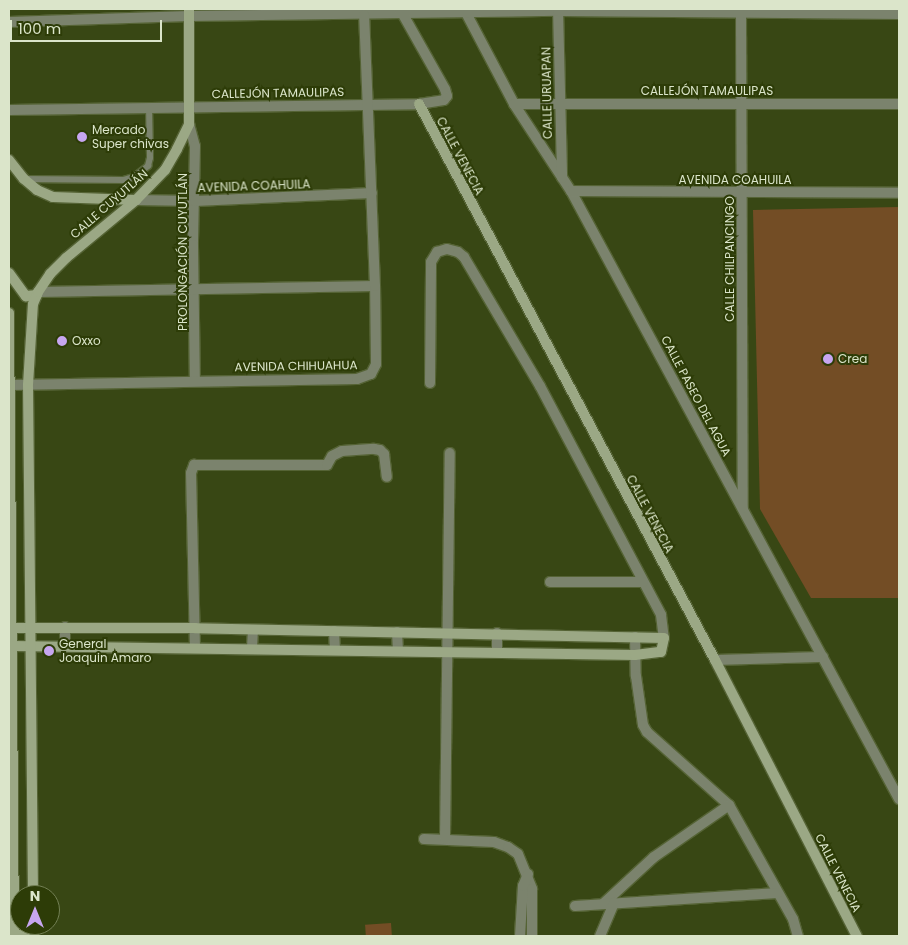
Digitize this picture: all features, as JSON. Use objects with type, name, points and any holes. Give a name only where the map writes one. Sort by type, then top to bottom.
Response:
[{"type":"street","points":[[9,22],[189,12],[364,15],[401,12],[558,10],[899,14]]},
{"type":"street","name":"CALLE URUAPAN","points":[[558,10],[562,178]]},
{"type":"street","name":"CALLE PASEO DEL AGUA","points":[[465,11],[514,104],[571,191],[899,799]]},
{"type":"street","name":"CALLE CHILPANCINGO","points":[[741,11],[743,103],[743,509]]},
{"type":"street","name":"CALLE CUYUTLÁN","points":[[37,293],[50,274],[66,258],[136,200],[165,170],[189,124],[189,12]]},
{"type":"street","name":"CALLEJÓN TAMAULIPAS","points":[[9,110],[419,104],[435,103],[444,100],[446,96],[401,12]]},
{"type":"street","name":"AVENIDA CHIHUAHUA","points":[[11,385],[195,380],[357,379],[370,374],[376,364],[375,286],[370,105],[364,15]]},
{"type":"street","name":"CALLE VENECIA","points":[[419,104],[715,660],[857,936]]},
{"type":"street","name":"CALLEJÓN TAMAULIPAS","points":[[514,104],[899,104]]},
{"type":"street","name":"PROLONGACIÓN CUYUTLÁN","points":[[189,124],[195,146],[195,380]]},
{"type":"street","points":[[9,160],[24,179],[37,190],[53,197],[136,200]]},
{"type":"street","name":"AVENIDA COAHUILA","points":[[571,191],[899,193]]},
{"type":"street","name":"AVENIDA COAHUILA","points":[[136,200],[194,201],[372,193]]},
{"type":"street","points":[[13,646],[335,649],[634,655],[661,652],[664,638],[661,615],[540,386],[464,257],[458,252],[447,249],[437,252],[431,262],[430,382]]},
{"type":"street","points":[[9,273],[26,296],[37,293],[375,286]]},
{"type":"street","points":[[34,885],[29,627],[28,385],[32,313],[37,293]]},
{"type":"street","points":[[9,313],[13,628],[11,670],[12,885]]},
{"type":"street","points":[[195,648],[190,473],[194,465],[327,465],[332,456],[342,451],[374,449],[380,450],[384,454],[387,477]]},
{"type":"street","points":[[445,839],[450,452]]},
{"type":"street","points":[[550,582],[642,582]]},
{"type":"street","points":[[13,628],[195,628],[664,638]]},
{"type":"street","points":[[65,628],[65,646]]},
{"type":"street","points":[[252,648],[253,630]]},
{"type":"street","points":[[334,631],[335,649]]},
{"type":"street","points":[[398,632],[398,650]]},
{"type":"street","points":[[497,633],[497,652]]},
{"type":"street","points":[[634,637],[634,655],[643,725],[647,732],[729,805],[792,919],[798,936]]},
{"type":"street","points":[[715,660],[823,657]]},
{"type":"street","points":[[600,936],[609,904],[654,857],[729,805]]},
{"type":"street","points":[[424,839],[494,842],[508,847],[518,854],[528,874],[533,898],[532,936]]},
{"type":"street","points":[[12,869],[33,868]]},
{"type":"street","points":[[520,936],[523,886],[528,874]]},
{"type":"street","points":[[575,906],[778,894]]},
{"type":"lane","points":[[24,179],[124,180],[134,177],[148,166],[150,158],[149,108]]},
{"type":"shaded area","name":"Crea","points":[[899,207],[899,598],[811,598],[760,509],[753,210]]},
{"type":"shaded area","points":[[391,923],[392,936],[366,936],[365,925]]},
{"type":"place","name":"Mercado Super chivas","points":[[82,137]]},
{"type":"place","name":"Oxxo","points":[[62,341]]},
{"type":"place","name":"Crea","points":[[828,359]]},
{"type":"place","name":"General Joaquin Amaro","points":[[49,651]]}]
